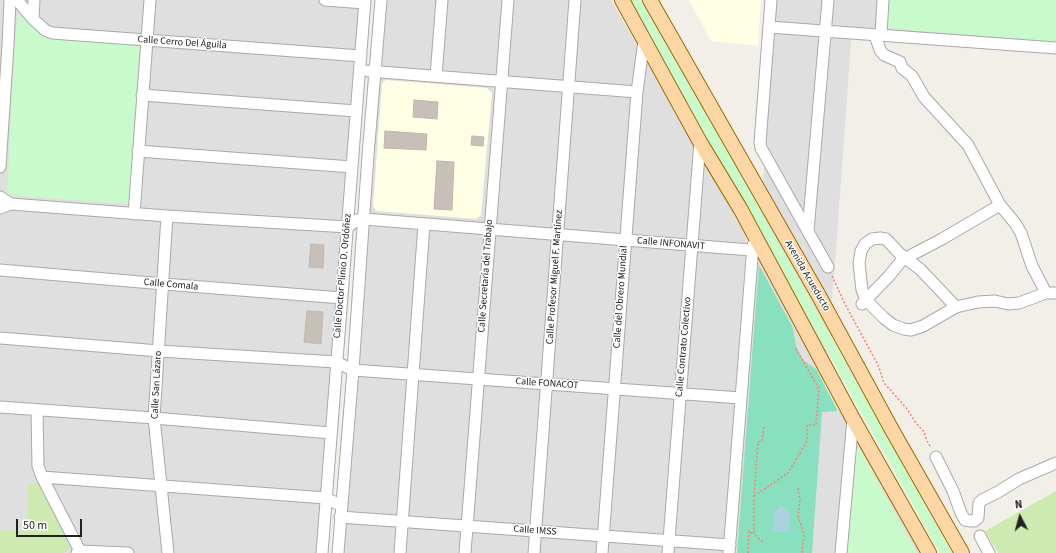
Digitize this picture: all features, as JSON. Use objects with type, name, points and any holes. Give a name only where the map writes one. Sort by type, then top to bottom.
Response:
[{"type":"main road","points":[[622,0],[700,142],[728,187],[754,234],[758,251],[929,553]]},
{"type":"main road","name":"Avenida Acueducto","points":[[650,0],[819,296],[892,430],[962,553]]},
{"type":"street","points":[[0,167],[10,0]]},
{"type":"street","name":"Calle Cerro Del Águila","points":[[17,0],[33,19],[45,30],[52,33],[361,56]]},
{"type":"street","points":[[33,19],[34,0]]},
{"type":"street","points":[[134,214],[150,0]]},
{"type":"street","points":[[325,0],[365,2]]},
{"type":"street","name":"Calle Doctor Plinio D. Ordóñez","points":[[338,553],[381,0]]},
{"type":"street","points":[[436,76],[442,0]]},
{"type":"street","name":"Calle Secretaría del Trabajo","points":[[465,553],[508,0]]},
{"type":"street","name":"Calle Profesor Miguel F. Martínez","points":[[534,553],[575,0]]},
{"type":"street","points":[[771,0],[760,140],[761,148],[828,267]]},
{"type":"street","points":[[808,231],[828,0]]},
{"type":"street","points":[[883,0],[878,35],[880,50],[884,55],[900,62],[902,68],[915,79],[924,97],[968,145],[1000,205],[1015,223],[1032,266],[1051,293],[1019,303],[1008,304],[995,301],[978,302],[956,307],[923,326],[911,330],[904,329],[893,325],[864,302],[859,263],[861,251],[865,244],[872,239],[886,239],[920,269],[956,307]]},
{"type":"street","name":"Calle Doctor Plinio D. Ordóñez","points":[[322,553],[365,2]]},
{"type":"street","points":[[769,27],[1056,48]]},
{"type":"street","name":"Calle del Obrero Mundial","points":[[602,553],[637,92],[644,41]]},
{"type":"street","points":[[360,70],[637,92]]},
{"type":"street","points":[[142,95],[356,111]]},
{"type":"street","name":"Calle Contrato Colectivo","points":[[668,553],[700,142]]},
{"type":"street","points":[[138,151],[352,167]]},
{"type":"street","points":[[353,154],[368,155]]},
{"type":"street","points":[[0,197],[11,204]]},
{"type":"street","points":[[0,208],[11,204],[134,214],[348,227],[357,220],[364,219]]},
{"type":"street","points":[[864,302],[890,276],[899,263],[906,258],[942,240],[1000,205]]},
{"type":"street","name":"Calle San Lázaro","points":[[168,216],[154,418],[168,553]]},
{"type":"street","name":"Calle INFONAVIT","points":[[364,219],[758,251]]},
{"type":"street","points":[[400,553],[424,224]]},
{"type":"street","points":[[729,549],[741,398],[758,251]]},
{"type":"street","name":"Calle Comala","points":[[0,270],[342,298]]},
{"type":"street","points":[[0,338],[159,351],[336,362],[353,370]]},
{"type":"street","name":"Calle FONACOT","points":[[353,370],[741,398]]},
{"type":"street","points":[[0,407],[332,433]]},
{"type":"street","points":[[37,410],[38,466],[79,552],[128,553]]},
{"type":"street","points":[[841,553],[853,419]]},
{"type":"street","points":[[936,457],[953,491],[961,513],[965,520],[971,521],[978,518],[979,503],[982,500],[1019,480],[1056,463]]},
{"type":"street","points":[[42,477],[326,498],[341,512]]},
{"type":"street","name":"Calle IMSS","points":[[341,512],[402,522],[669,541],[729,549]]},
{"type":"street","points":[[980,536],[989,553]]},
{"type":"path","points":[[828,267],[845,304],[878,365],[884,383],[907,409],[916,424],[924,432],[936,457]]},
{"type":"path","points":[[754,496],[788,473],[807,441],[807,425],[816,425],[819,389],[795,347]]},
{"type":"path","points":[[754,534],[754,496],[758,442],[762,441],[764,427]]},
{"type":"path","points":[[798,488],[800,501],[798,516],[804,534],[802,553]]},
{"type":"path","points":[[748,553],[749,531],[764,543]]},
{"type":"shaded area","points":[[0,0],[360,0],[317,553],[0,553]]},
{"type":"shaded area","points":[[385,0],[611,0],[747,237],[723,553],[342,553]]},
{"type":"shaded area","points":[[689,0],[761,0],[758,46],[711,41]]},
{"type":"shaded area","points":[[777,0],[1056,0],[1056,44],[852,29],[835,264],[822,411],[842,411],[922,553],[734,553]]},
{"type":"shaded area","points":[[386,80],[487,88],[492,93],[481,215],[476,219],[376,211],[373,206],[382,83]]},
{"type":"green space","points":[[630,0],[643,0],[952,553],[940,553]]},
{"type":"green space","points":[[888,0],[1056,0],[1056,42],[886,28]]},
{"type":"green space","points":[[19,9],[49,36],[140,46],[129,204],[7,195],[15,38]]},
{"type":"green space","points":[[759,265],[793,328],[796,346],[803,360],[816,369],[838,411],[822,412],[812,553],[737,553]]},
{"type":"green space","points":[[859,447],[917,553],[848,553],[856,448]]},
{"type":"green space","points":[[28,484],[39,484],[72,543],[71,548],[62,553],[0,553],[0,530],[28,531]]},
{"type":"green space","points":[[1056,491],[1056,553],[998,553],[985,531]]},
{"type":"water","points":[[780,506],[783,506],[785,510],[789,512],[789,532],[773,532],[774,511]]},
{"type":"building","points":[[414,100],[438,102],[437,119],[413,117]]},
{"type":"building","points":[[385,131],[427,134],[426,150],[384,148]]},
{"type":"building","points":[[472,136],[484,137],[483,146],[471,145]]},
{"type":"building","points":[[437,161],[454,162],[452,210],[434,209]]},
{"type":"building","points":[[311,244],[324,245],[323,268],[309,267]]},
{"type":"building","points":[[307,311],[323,312],[321,344],[304,342]]}]
